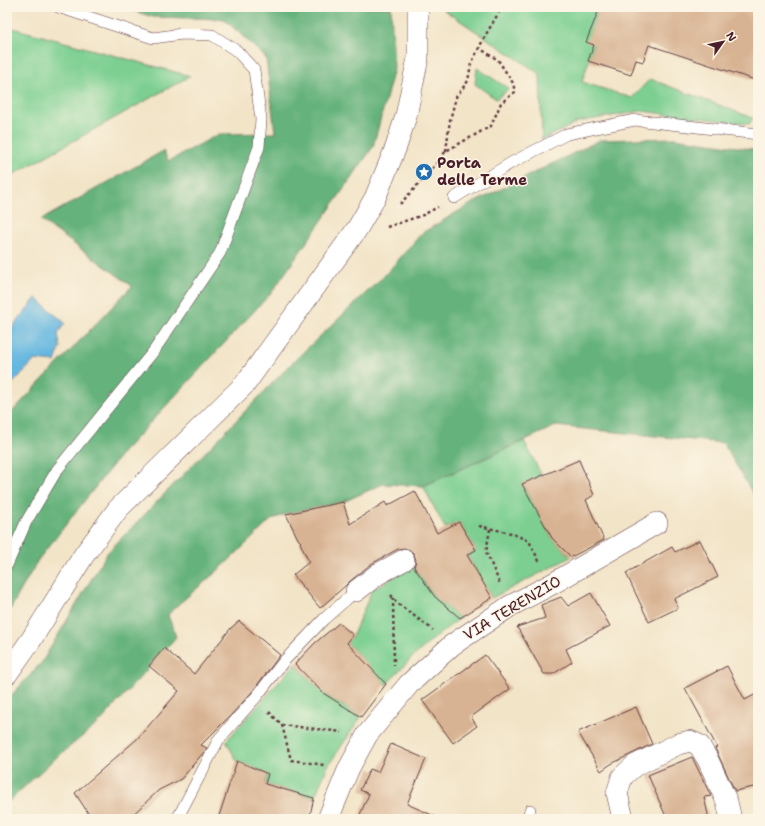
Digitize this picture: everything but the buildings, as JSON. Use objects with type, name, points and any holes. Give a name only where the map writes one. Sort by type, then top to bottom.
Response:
[{"type":"street","points":[[7,674],[31,640],[84,555],[118,509],[245,384],[357,229],[375,198],[396,147],[406,116],[418,58],[418,7]]},
{"type":"street","name":"VIA TERENZIO","points":[[328,819],[349,768],[367,735],[410,684],[452,645],[510,606],[552,584],[657,523]]},
{"type":"street","points":[[356,591],[378,574],[404,560]]},
{"type":"street","points":[[623,819],[617,793],[622,777],[634,766],[678,744],[690,741],[699,745],[708,760],[727,802],[730,819]]},
{"type":"lane","points":[[7,565],[26,522],[57,470],[153,352],[220,253],[259,147],[261,119],[254,70],[237,51],[212,35],[182,34],[153,38],[58,7]]},
{"type":"lane","points":[[454,198],[511,163],[567,134],[635,120],[758,134]]},
{"type":"lane","points":[[177,819],[219,739],[257,696],[284,661],[324,619],[356,591]]},
{"type":"path","points":[[446,151],[450,120],[456,97],[468,81],[471,64],[502,7]]},
{"type":"path","points":[[396,208],[428,174],[446,151],[491,126],[501,103],[515,92],[513,83],[498,60],[479,48]]},
{"type":"path","points":[[357,229],[375,231],[423,215],[454,198]]},
{"type":"path","points":[[479,526],[511,533],[529,541],[552,584]]},
{"type":"path","points":[[490,529],[486,552],[510,606]]},
{"type":"path","points":[[378,574],[397,603],[452,645]]},
{"type":"path","points":[[393,598],[394,674],[410,684]]},
{"type":"path","points":[[257,696],[266,710],[282,725],[291,760],[349,768]]},
{"type":"path","points":[[282,725],[367,735]]},
{"type":"green space","points":[[120,7],[391,7],[394,69],[373,147],[272,292],[123,452],[38,560],[7,615],[7,417],[132,286],[41,220],[163,151],[169,161],[219,134],[275,133],[266,58],[224,19],[153,17]]},
{"type":"green space","points":[[447,7],[600,7],[587,42],[594,45],[582,82],[632,98],[650,79],[753,118],[749,124],[641,111],[578,122],[542,140],[540,74],[444,10]]},
{"type":"green space","points":[[7,27],[9,27],[190,76],[7,178]]},
{"type":"green space","points":[[477,68],[509,89],[496,99],[475,84]]},
{"type":"green space","points":[[674,138],[758,150],[758,502],[723,443],[556,426],[423,486],[383,484],[343,502],[286,514],[271,520],[222,567],[173,609],[168,615],[176,637],[100,722],[51,762],[7,803],[7,700],[42,662],[107,553],[297,358],[385,275],[422,233],[469,205],[600,140]]},
{"type":"green space","points":[[524,441],[542,476],[522,484],[552,538],[571,557],[492,598],[467,555],[476,550],[459,522],[445,528],[423,486]]},
{"type":"green space","points":[[413,566],[435,597],[460,618],[403,666],[386,685],[347,643],[353,635],[372,590]]},
{"type":"green space","points":[[295,664],[323,693],[361,717],[328,766],[314,798],[265,784],[268,774],[237,761],[226,741]]},
{"type":"water","points":[[36,298],[65,323],[58,333],[60,347],[55,362],[35,360],[7,389],[7,329],[11,329]]},
{"type":"place","name":"Porta delle Terme","points":[[424,172]]}]
